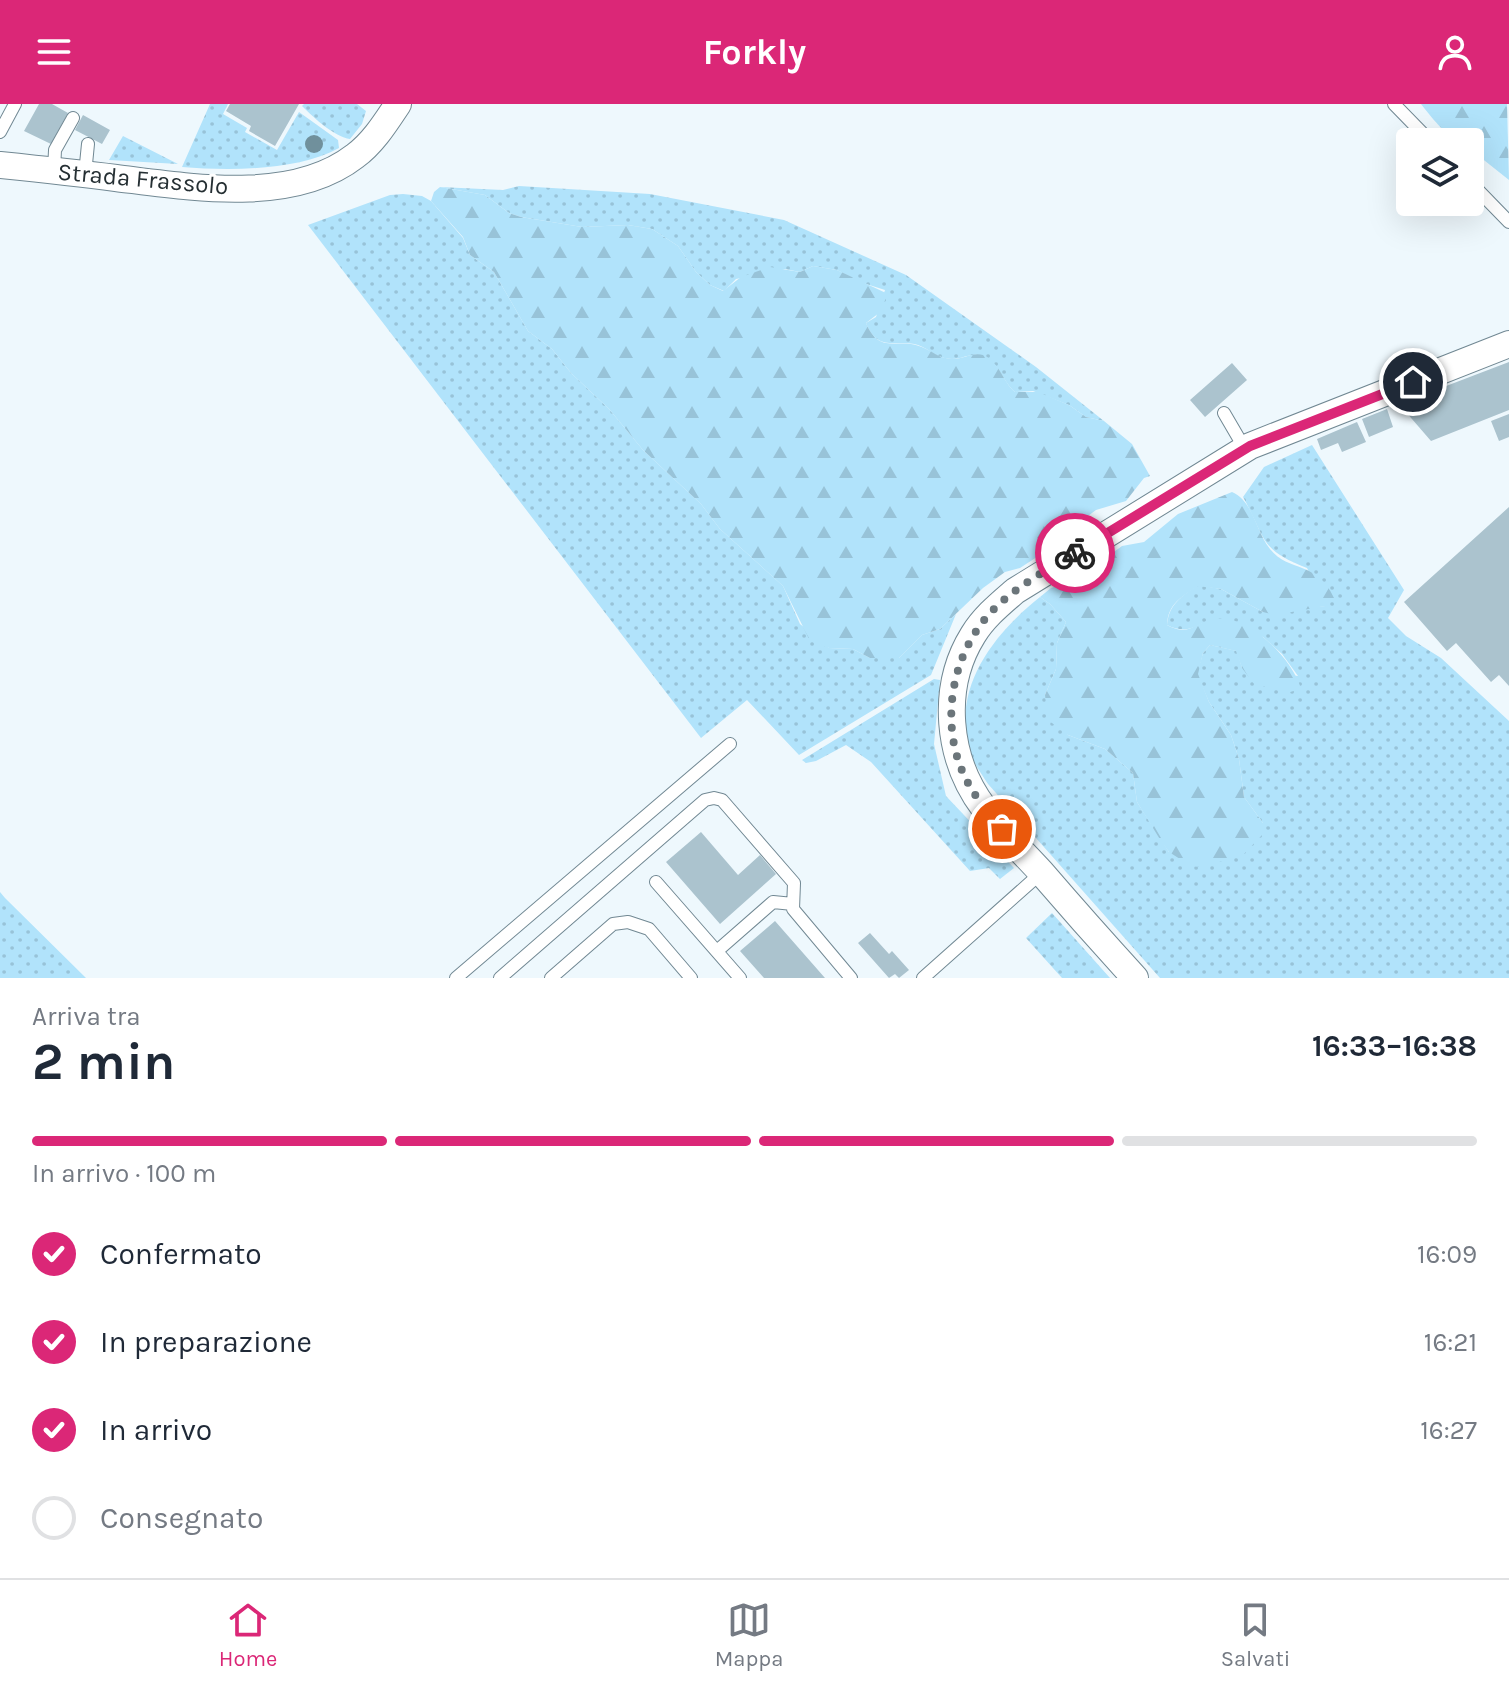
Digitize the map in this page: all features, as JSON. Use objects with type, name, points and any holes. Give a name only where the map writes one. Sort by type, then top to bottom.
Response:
[{"type":"street","name":"Strada Frassolo","points":[[0,165],[206,189],[265,187],[330,171],[355,156],[375,137],[389,107]]},
{"type":"street","points":[[1135,978],[983,807],[961,770],[951,720],[952,696],[967,647],[993,610],[1015,591],[1248,448],[1509,344]]},
{"type":"lane","points":[[0,132],[15,104]]},
{"type":"lane","points":[[1394,104],[1417,128]]},
{"type":"lane","points":[[54,171],[55,150],[73,118]]},
{"type":"lane","points":[[85,174],[88,144]]},
{"type":"lane","points":[[1484,196],[1509,222]]},
{"type":"lane","points":[[1224,413],[1248,448]]},
{"type":"lane","points":[[456,978],[730,744]]},
{"type":"lane","points":[[500,978],[705,800],[714,798],[722,800],[794,883],[793,909],[851,978]]},
{"type":"lane","points":[[923,978],[1041,873]]},
{"type":"lane","points":[[656,882],[740,978]]},
{"type":"lane","points":[[717,951],[773,902],[793,904]]},
{"type":"lane","points":[[551,978],[613,924],[628,922],[649,929],[691,978]]},
{"type":"green space","points":[[210,104],[228,104],[223,114],[247,128],[245,132],[277,150],[299,112],[338,140],[339,148],[303,161],[262,168],[182,167]]},
{"type":"green space","points":[[357,104],[366,111],[362,124],[350,139],[325,127],[302,106]]},
{"type":"green space","points":[[1421,104],[1507,104],[1509,180],[1484,160],[1484,128],[1441,128]]},
{"type":"green space","points":[[123,136],[178,164],[109,160]]},
{"type":"green space","points":[[519,186],[650,194],[784,220],[906,275],[1036,367],[1104,421],[1086,417],[1069,405],[1033,391],[1015,392],[993,363],[983,356],[947,359],[911,343],[889,343],[876,339],[866,323],[876,317],[885,290],[837,270],[813,266],[800,272],[785,269],[736,279],[724,291],[710,285],[696,272],[678,246],[652,229],[628,225],[582,227],[521,217],[509,213],[485,195],[440,187],[503,190]]},
{"type":"green space","points":[[440,187],[485,195],[509,213],[521,217],[582,227],[628,225],[652,229],[678,246],[696,272],[710,285],[723,291],[741,277],[770,267],[800,272],[813,266],[837,270],[888,294],[879,313],[866,323],[877,339],[890,344],[919,346],[948,359],[983,355],[993,362],[1015,392],[1038,392],[1069,405],[1086,417],[1104,421],[1132,444],[1150,476],[1144,478],[1126,501],[1096,510],[1043,553],[1020,568],[1005,572],[983,588],[940,629],[922,635],[899,658],[870,658],[853,649],[829,648],[810,641],[783,586],[720,529],[701,504],[643,450],[552,349],[528,331],[494,272],[470,255],[463,237],[431,201]]},
{"type":"green space","points":[[390,195],[422,196],[431,201],[463,238],[470,255],[494,272],[528,331],[552,349],[643,450],[701,504],[720,529],[783,586],[800,624],[829,648],[853,649],[870,658],[899,658],[922,635],[940,629],[956,614],[931,675],[799,755],[747,700],[701,738],[308,225]]},
{"type":"green space","points":[[1312,445],[1404,590],[1388,618],[1406,636],[1441,658],[1509,721],[1509,978],[1160,978],[988,784],[972,757],[966,733],[970,688],[991,647],[1040,597],[1066,622],[1057,643],[1056,669],[1045,695],[1068,735],[1105,749],[1133,773],[1137,802],[1169,852],[1263,823],[1244,797],[1239,759],[1231,735],[1209,702],[1197,674],[1203,653],[1210,645],[1237,651],[1242,668],[1298,676],[1282,654],[1263,637],[1203,623],[1185,629],[1167,625],[1173,606],[1198,585],[1221,589],[1263,612],[1325,606],[1307,568],[1280,555],[1265,541],[1243,497],[1264,467]]},
{"type":"green space","points":[[1232,492],[1250,509],[1270,549],[1320,578],[1334,598],[1325,606],[1275,615],[1263,612],[1221,589],[1198,586],[1173,606],[1167,625],[1181,630],[1214,619],[1227,619],[1254,631],[1279,652],[1301,689],[1290,692],[1255,685],[1242,668],[1236,651],[1210,645],[1203,653],[1198,674],[1209,702],[1231,735],[1239,759],[1244,797],[1263,823],[1262,835],[1243,855],[1202,867],[1191,866],[1169,852],[1161,841],[1137,802],[1133,773],[1105,749],[1068,735],[1048,720],[1045,695],[1056,669],[1057,643],[1066,622],[1040,597],[1051,588],[1074,581],[1122,546],[1144,542],[1178,514]]},
{"type":"green space","points":[[934,679],[940,680],[934,744],[946,796],[1014,868],[1000,879],[989,868],[970,871],[871,762],[846,745],[816,761],[806,763],[802,760]]},
{"type":"green space","points":[[0,892],[5,898],[86,978],[0,978]]},
{"type":"green space","points":[[1052,913],[1110,978],[1062,978],[1026,938]]},
{"type":"building","points":[[39,104],[52,104],[68,113],[51,144],[24,131]]},
{"type":"building","points":[[230,104],[299,104],[275,146],[249,131],[251,126],[226,111]]},
{"type":"building","points":[[83,115],[110,130],[102,144],[75,130]]},
{"type":"building","points":[[1509,362],[1509,410],[1431,441],[1399,404]]},
{"type":"building","points":[[1232,363],[1247,380],[1205,417],[1190,400]]},
{"type":"building","points":[[1387,409],[1393,427],[1369,437],[1362,419]]},
{"type":"building","points":[[1509,414],[1509,437],[1499,441],[1491,421]]},
{"type":"building","points":[[1357,422],[1366,442],[1342,452],[1338,443],[1321,450],[1317,439]]},
{"type":"building","points":[[1509,507],[1509,686],[1499,675],[1491,682],[1456,643],[1447,651],[1404,602]]},
{"type":"building","points":[[701,832],[738,875],[760,855],[776,874],[720,924],[666,862]]},
{"type":"building","points":[[775,921],[825,978],[764,978],[740,951]]},
{"type":"building","points":[[870,933],[909,970],[899,978],[895,974],[889,978],[858,943]]},
{"type":"way so far","points":[[1002,829],[983,807],[961,770],[955,748],[952,696],[961,659],[973,635],[993,610],[1015,591],[1075,553]]},
{"type":"route","points":[[1075,553],[1250,446],[1413,382]]}]
